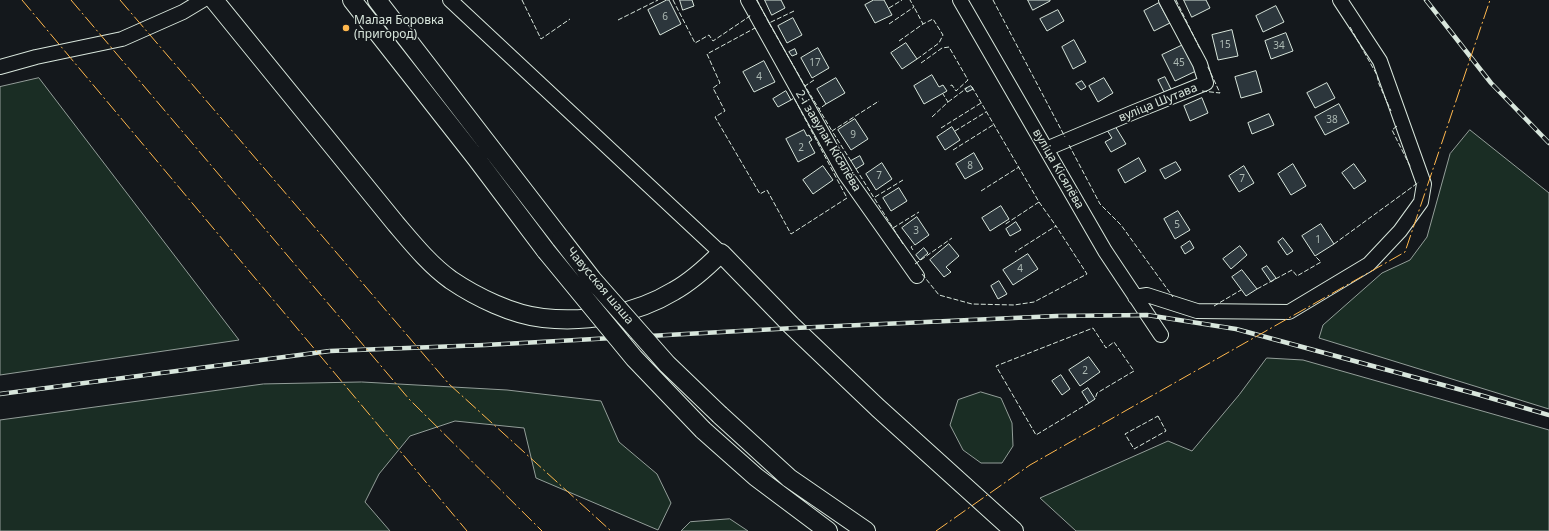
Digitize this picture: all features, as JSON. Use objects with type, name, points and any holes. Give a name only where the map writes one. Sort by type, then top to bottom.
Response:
[{"type":"main road","points":[[214,0],[396,224],[423,255],[451,280],[482,299],[511,311],[542,318],[578,319],[614,315],[648,305],[675,291],[699,274],[721,253],[791,325],[878,408],[1014,531]]},
{"type":"main road","name":"Чавусская шаша","points":[[352,0],[476,158],[546,251],[634,358],[703,430],[756,477],[828,531]]},
{"type":"main road","name":"Чавусская шаша","points":[[377,0],[592,279],[667,364],[789,478],[866,531]]},
{"type":"street","points":[[0,67],[36,57],[122,39],[183,12],[203,0]]},
{"type":"street","points":[[450,0],[721,253]]},
{"type":"street","name":"2-і завулак Кісялёва","points":[[748,0],[845,174],[917,276]]},
{"type":"street","name":"вуліца Кісялёва","points":[[960,0],[1105,251],[1161,335]]},
{"type":"street","name":"вуліца Шутава","points":[[1046,149],[1206,83],[1200,64],[1166,0]]},
{"type":"street","points":[[1135,296],[1147,295],[1197,311],[1289,312],[1369,264],[1400,231],[1421,202],[1424,184],[1380,62],[1340,0]]},
{"type":"green space","points":[[39,78],[239,340],[0,375],[0,87]]},
{"type":"green space","points":[[1470,130],[1549,193],[1549,409],[1319,338],[1323,325],[1382,273],[1410,260],[1427,237],[1450,154]]},
{"type":"green space","points":[[1267,358],[1303,360],[1549,430],[1549,531],[1076,531],[1040,498],[1168,441],[1192,451],[1239,395]]},
{"type":"green space","points":[[362,382],[507,390],[601,401],[619,442],[657,474],[671,503],[658,530],[536,478],[524,428],[455,421],[410,436],[379,474],[365,502],[390,531],[0,531],[0,420],[263,384]]},
{"type":"green space","points":[[981,392],[1001,398],[1012,423],[1013,446],[1002,463],[981,463],[963,450],[950,425],[958,400]]},
{"type":"green space","points":[[730,519],[748,531],[681,531],[690,522]]},
{"type":"building","points":[[669,0],[681,24],[660,35],[648,10]]},
{"type":"building","points":[[680,0],[692,0],[694,6],[683,10]]},
{"type":"building","points":[[765,0],[781,0],[785,8],[772,15]]},
{"type":"building","points":[[874,0],[884,0],[892,15],[875,23],[865,5]]},
{"type":"building","points":[[1028,0],[1050,0],[1050,1],[1033,10]]},
{"type":"building","points":[[1184,0],[1206,0],[1210,8],[1192,17]]},
{"type":"building","points":[[1159,3],[1170,23],[1154,31],[1144,11]]},
{"type":"building","points":[[1276,6],[1284,22],[1263,32],[1256,16]]},
{"type":"building","points":[[1058,10],[1064,21],[1047,31],[1040,19]]},
{"type":"building","points":[[793,18],[802,35],[787,43],[778,26]]},
{"type":"building","points":[[1232,30],[1238,56],[1218,60],[1212,35]]},
{"type":"building","points":[[1286,33],[1293,51],[1271,59],[1265,41]]},
{"type":"building","points":[[1074,40],[1086,62],[1073,69],[1062,47]]},
{"type":"building","points":[[906,43],[917,59],[902,69],[891,53]]},
{"type":"building","points":[[1183,45],[1196,71],[1175,81],[1162,55]]},
{"type":"building","points":[[818,48],[829,68],[812,78],[801,58]]},
{"type":"building","points":[[795,49],[797,54],[792,56],[789,52]]},
{"type":"building","points":[[764,61],[775,82],[754,92],[743,72]]},
{"type":"building","points":[[1256,71],[1262,92],[1241,98],[1235,77]]},
{"type":"building","points":[[932,75],[939,87],[943,85],[947,91],[924,104],[914,86]]},
{"type":"building","points":[[1165,77],[1171,89],[1164,92],[1158,80]]},
{"type":"building","points":[[836,78],[845,93],[826,104],[817,89]]},
{"type":"building","points":[[1104,78],[1113,93],[1098,102],[1089,86]]},
{"type":"building","points":[[1082,81],[1086,87],[1081,90],[1076,84]]},
{"type":"building","points":[[1327,83],[1335,98],[1315,108],[1307,93]]},
{"type":"building","points":[[971,86],[973,89],[967,92],[965,89]]},
{"type":"building","points":[[786,91],[791,100],[778,107],[773,99]]},
{"type":"building","points":[[1202,98],[1208,113],[1190,121],[1184,106]]},
{"type":"building","points":[[1339,104],[1349,123],[1325,135],[1315,117]]},
{"type":"building","points":[[1269,114],[1274,125],[1252,134],[1248,123]]},
{"type":"building","points":[[855,119],[868,139],[851,150],[838,130]]},
{"type":"building","points":[[1115,126],[1126,144],[1111,152],[1105,142],[1112,138],[1107,130]]},
{"type":"building","points":[[952,127],[960,140],[945,150],[937,137]]},
{"type":"building","points":[[804,130],[807,136],[809,135],[812,140],[809,142],[815,153],[798,162],[786,139]]},
{"type":"building","points":[[974,153],[983,169],[965,179],[956,164]]},
{"type":"building","points":[[860,156],[864,164],[856,169],[851,161]]},
{"type":"building","points":[[1139,158],[1146,171],[1125,183],[1118,170]]},
{"type":"building","points":[[1176,162],[1181,170],[1165,179],[1160,170]]},
{"type":"building","points":[[882,163],[892,179],[876,190],[866,174]]},
{"type":"building","points":[[1293,164],[1306,186],[1291,195],[1278,174]]},
{"type":"building","points":[[1354,164],[1366,181],[1354,189],[1342,173]]},
{"type":"building","points":[[823,166],[833,180],[813,194],[803,180]]},
{"type":"building","points":[[1244,166],[1254,183],[1239,192],[1229,176]]},
{"type":"building","points":[[899,188],[907,201],[891,211],[883,198]]},
{"type":"building","points":[[1001,206],[1009,219],[990,231],[982,218]]},
{"type":"building","points":[[1178,211],[1190,230],[1175,239],[1164,219]]},
{"type":"building","points":[[917,217],[929,235],[915,245],[902,228]]},
{"type":"building","points":[[1016,222],[1021,230],[1010,236],[1006,229]]},
{"type":"building","points":[[1321,224],[1334,244],[1315,256],[1302,236]]},
{"type":"building","points":[[1283,238],[1293,251],[1287,255],[1278,242]]},
{"type":"building","points":[[1190,241],[1194,248],[1185,254],[1181,247]]},
{"type":"building","points":[[949,244],[959,256],[946,267],[951,272],[944,277],[930,260]]},
{"type":"building","points":[[1240,246],[1247,255],[1231,269],[1223,259]]},
{"type":"building","points":[[924,248],[928,253],[920,260],[916,255]]},
{"type":"building","points":[[1028,254],[1038,269],[1013,285],[1003,270]]},
{"type":"building","points":[[1267,266],[1276,278],[1271,282],[1262,269]]},
{"type":"building","points":[[1242,270],[1257,289],[1246,296],[1232,277]]},
{"type":"building","points":[[999,281],[1007,294],[998,299],[991,286]]},
{"type":"building","points":[[1089,357],[1100,372],[1080,386],[1069,370]]},
{"type":"building","points":[[1061,375],[1070,389],[1062,395],[1052,381]]},
{"type":"building","points":[[1088,388],[1095,399],[1089,403],[1082,392]]},
{"type":"railway","points":[[1426,0],[1491,83],[1549,143]]},
{"type":"railway","points":[[0,394],[330,351],[485,345],[795,328],[1057,316],[1147,315],[1236,329],[1549,415]]},
{"type":"fence","points":[[522,0],[541,39],[570,19]]},
{"type":"fence","points":[[618,20],[658,0]]},
{"type":"fence","points":[[673,0],[695,43],[709,35],[713,41],[750,16],[749,14]]},
{"type":"fence","points":[[757,0],[769,23]]},
{"type":"fence","points":[[889,8],[902,0]]},
{"type":"fence","points":[[889,24],[914,7],[910,0]]},
{"type":"fence","points":[[993,0],[1065,137]]},
{"type":"fence","points":[[1176,0],[1200,49]]},
{"type":"fence","points":[[899,41],[923,24],[914,7]]},
{"type":"fence","points":[[794,11],[769,23],[805,86]]},
{"type":"fence","points":[[917,59],[939,43],[943,35],[933,19],[923,24]]},
{"type":"fence","points":[[1350,27],[1377,75],[1379,84],[1391,111]]},
{"type":"fence","points":[[756,29],[755,28],[707,54],[720,83],[713,88],[725,111],[715,117],[760,194],[767,190],[791,234],[847,198],[794,98],[791,100]]},
{"type":"fence","points":[[921,63],[942,48],[949,47],[968,80],[956,91],[952,85],[949,86]]},
{"type":"fence","points":[[1202,91],[1220,93],[1207,65]]},
{"type":"fence","points":[[814,80],[805,86],[819,109]]},
{"type":"fence","points":[[972,87],[1039,202],[1004,225]]},
{"type":"fence","points":[[948,102],[967,88]]},
{"type":"fence","points":[[932,117],[948,102],[943,94]]},
{"type":"fence","points":[[851,161],[832,131],[879,101]]},
{"type":"fence","points":[[941,128],[981,103]]},
{"type":"fence","points":[[826,104],[819,109],[832,131]]},
{"type":"fence","points":[[955,131],[986,112]]},
{"type":"fence","points":[[953,150],[993,125]]},
{"type":"fence","points":[[1397,126],[1392,130],[1411,168]]},
{"type":"fence","points":[[1069,145],[1100,204],[1121,225],[1173,297]]},
{"type":"fence","points":[[981,191],[1019,167]]},
{"type":"fence","points":[[856,169],[903,244]]},
{"type":"fence","points":[[875,197],[903,180]]},
{"type":"fence","points":[[1334,244],[1419,182]]},
{"type":"fence","points":[[1039,202],[1056,226]]},
{"type":"fence","points":[[893,228],[919,212]]},
{"type":"fence","points":[[922,274],[939,295],[972,304],[1014,305],[1034,302],[1087,274],[1056,226],[1015,252]]},
{"type":"fence","points":[[915,264],[952,238]]},
{"type":"fence","points":[[913,250],[911,247],[914,245]]},
{"type":"fence","points":[[1257,289],[1292,270],[1297,276],[1321,262],[1315,256]]},
{"type":"fence","points":[[1214,306],[1241,290]]},
{"type":"fence","points":[[1089,403],[1036,435],[996,366],[1093,328],[1106,348],[1114,342],[1134,371],[1097,393],[1095,399]]},
{"type":"fence","points":[[1158,416],[1166,431],[1134,449],[1125,434],[1158,416]]},
{"type":"power","points":[[22,0],[467,531]]},
{"type":"power","points":[[71,0],[409,399],[542,531]]},
{"type":"power","points":[[120,0],[449,384],[611,531]]},
{"type":"power","points":[[936,531],[1030,465],[1405,252],[1490,0]]},
{"type":"place","name":"Малая Боровка (пригород)","points":[[346,28]]}]
